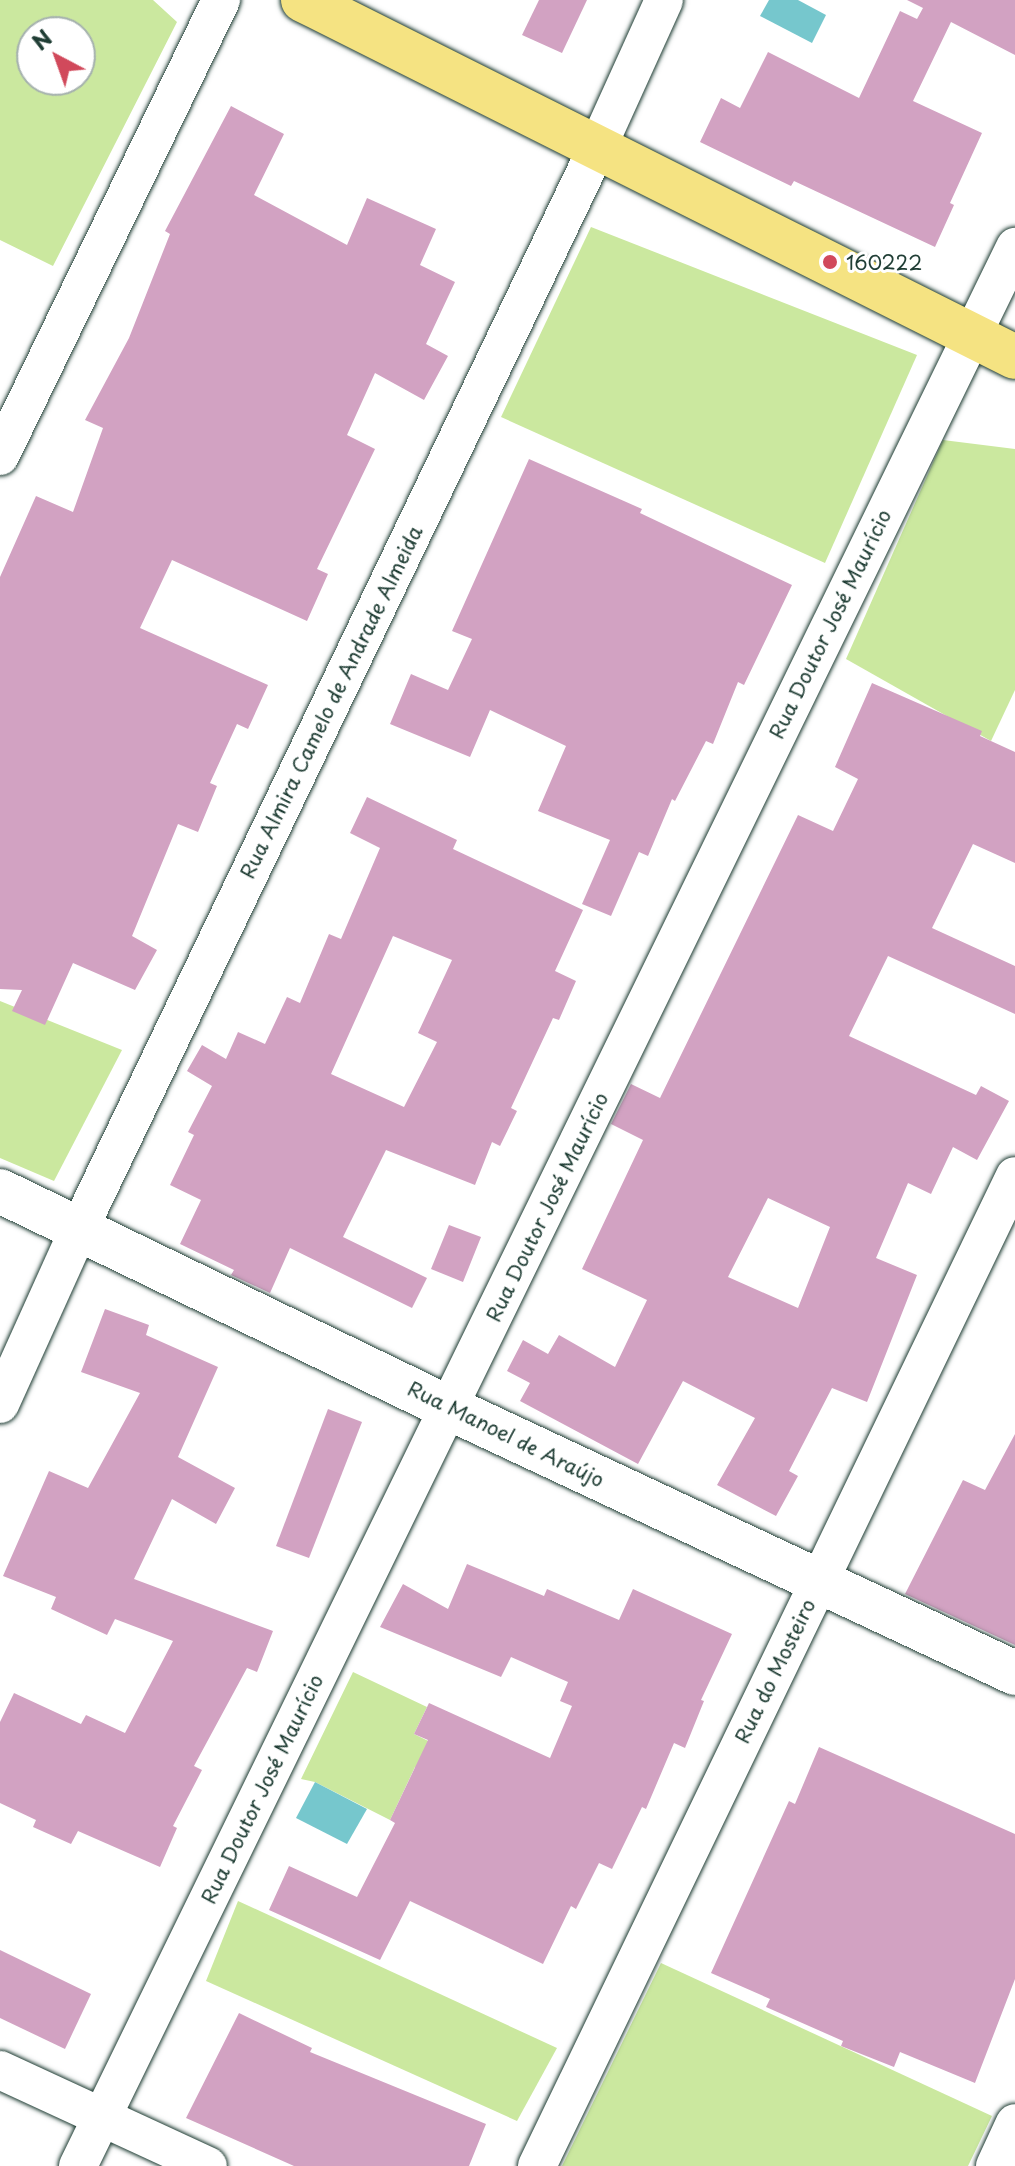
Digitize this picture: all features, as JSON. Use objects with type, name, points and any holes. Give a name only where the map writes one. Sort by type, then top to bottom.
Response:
[{"type":"main road","points":[[303,0],[1015,357]]},
{"type":"street","points":[[0,456],[221,0]]},
{"type":"street","name":"Rua Almira Camelo de Andrade Almeida","points":[[0,1404],[80,1227],[597,148],[664,0]]},
{"type":"street","name":"Rua Doutor José Maurício","points":[[78,2166],[1015,247]]},
{"type":"street","name":"Rua do Mosteiro","points":[[537,2166],[1015,1176]]},
{"type":"street","name":"Rua Manoel de Araújo","points":[[0,1191],[449,1408],[1015,1673]]},
{"type":"street","points":[[0,2070],[208,2166]]},
{"type":"street","points":[[995,2166],[1015,2123]]},
{"type":"green space","points":[[0,0],[153,0],[177,22],[53,266],[0,240]]},
{"type":"green space","points":[[591,227],[917,355],[825,563],[501,417]]},
{"type":"green space","points":[[943,440],[1015,449],[1015,690],[991,741],[846,659]]},
{"type":"green space","points":[[0,1001],[122,1050],[54,1181],[0,1158]]},
{"type":"green space","points":[[353,1672],[427,1707],[414,1734],[467,1760],[415,1767],[390,1820],[315,1782],[301,1779]]},
{"type":"green space","points":[[238,1901],[557,2048],[517,2121],[206,1981]]},
{"type":"green space","points":[[661,1963],[992,2116],[968,2166],[562,2166]]},
{"type":"water","points":[[769,0],[798,0],[826,15],[812,43],[760,16]]},
{"type":"water","points":[[315,1782],[367,1809],[347,1844],[296,1818]]},
{"type":"building","points":[[539,0],[587,0],[562,53],[522,35]]},
{"type":"building","points":[[907,0],[1015,0],[1015,55],[951,22],[913,101],[982,133],[950,203],[954,205],[935,247],[794,181],[791,186],[700,142],[721,98],[740,108],[768,52],[859,98],[900,11],[917,19],[923,8]]},
{"type":"building","points":[[231,106],[284,134],[254,195],[347,245],[367,198],[436,229],[420,265],[455,282],[426,344],[448,356],[424,400],[375,373],[347,435],[375,449],[317,569],[328,574],[307,621],[172,560],[140,628],[268,685],[248,729],[237,724],[210,783],[217,786],[198,832],[178,824],[132,936],[157,950],[135,990],[73,963],[45,1025],[12,1011],[22,990],[0,989],[0,577],[36,496],[73,512],[103,428],[85,420],[129,338],[170,234],[165,231]]},
{"type":"building","points":[[529,459],[642,509],[640,513],[792,585],[744,685],[738,682],[713,744],[706,741],[675,801],[672,799],[648,856],[639,852],[611,916],[582,904],[610,840],[538,811],[566,746],[490,710],[470,757],[390,724],[411,674],[448,690],[472,639],[452,631]]},
{"type":"building","points":[[872,683],[982,731],[980,736],[1015,752],[1015,863],[973,844],[932,928],[1015,966],[1015,1014],[888,956],[849,1036],[976,1095],[981,1086],[1009,1101],[977,1160],[953,1147],[931,1194],[908,1183],[876,1258],[917,1275],[867,1402],[832,1388],[789,1471],[798,1476],[776,1516],[717,1485],[755,1418],[683,1381],[638,1464],[520,1401],[530,1383],[507,1371],[523,1340],[548,1354],[559,1335],[615,1367],[647,1300],[582,1269],[643,1140],[611,1124],[631,1084],[660,1098],[798,815],[833,831],[858,779],[835,767]],"holes":[[[768,1198],[830,1227],[798,1308],[728,1277]]]},
{"type":"building","points":[[367,797],[457,840],[453,849],[583,910],[555,971],[576,981],[559,1020],[553,1018],[511,1108],[517,1111],[500,1146],[492,1142],[475,1185],[386,1150],[343,1237],[427,1278],[412,1308],[290,1248],[270,1293],[231,1275],[234,1270],[180,1244],[201,1200],[170,1185],[194,1135],[188,1132],[212,1086],[187,1071],[202,1045],[226,1059],[238,1032],[265,1044],[287,997],[300,1003],[329,934],[341,939],[380,848],[350,833]],"holes":[[[393,936],[452,960],[418,1033],[437,1042],[404,1107],[331,1074]]]},
{"type":"building","points":[[449,1225],[481,1237],[463,1282],[431,1269]]},
{"type":"building","points":[[105,1309],[149,1325],[146,1335],[218,1367],[178,1457],[235,1488],[216,1524],[172,1499],[134,1579],[273,1631],[257,1672],[247,1668],[194,1766],[202,1770],[173,1826],[177,1828],[160,1867],[78,1831],[71,1844],[33,1827],[36,1820],[0,1803],[0,1722],[14,1693],[81,1724],[86,1715],[125,1733],[173,1641],[115,1619],[107,1635],[51,1609],[56,1597],[3,1576],[49,1471],[88,1488],[140,1393],[81,1372]]},
{"type":"building","points":[[328,1409],[362,1422],[309,1558],[276,1546]]},
{"type":"building","points":[[1015,1434],[1015,1645],[905,1594],[963,1480],[985,1490]]},
{"type":"building","points":[[467,1564],[544,1596],[547,1589],[619,1620],[633,1589],[732,1634],[701,1700],[704,1701],[685,1748],[674,1743],[646,1809],[642,1807],[612,1869],[599,1863],[576,1909],[571,1906],[543,1964],[410,1901],[380,1960],[269,1910],[289,1866],[357,1897],[395,1823],[390,1820],[428,1740],[414,1734],[429,1703],[550,1758],[572,1706],[560,1701],[568,1682],[511,1657],[501,1677],[380,1627],[403,1584],[448,1609]]},
{"type":"building","points":[[819,1747],[1015,1834],[1015,1979],[975,2083],[900,2052],[894,2067],[841,2046],[843,2041],[766,2007],[770,1999],[711,1973],[789,1801],[795,1804]]},
{"type":"building","points":[[0,1950],[91,1994],[65,2049],[0,2018]]},
{"type":"building","points":[[239,2013],[312,2048],[310,2052],[486,2124],[469,2166],[294,2166],[186,2118]]},
{"type":"place","name":"160222","points":[[830,262]]}]
